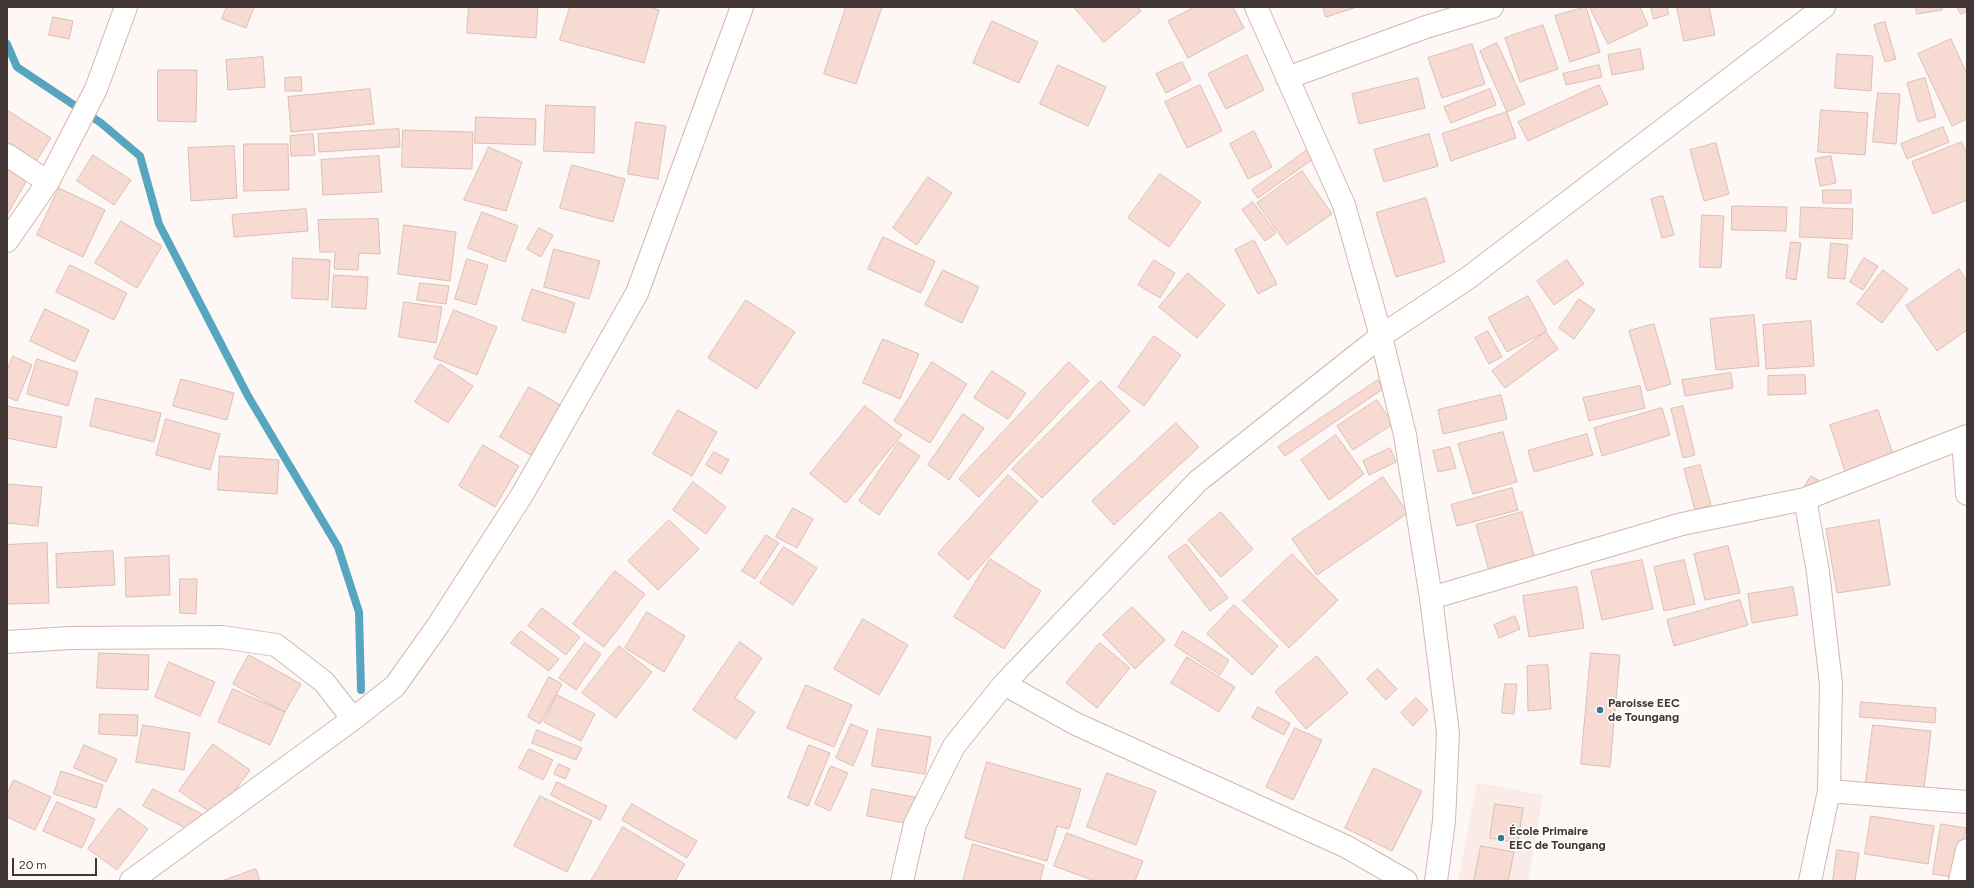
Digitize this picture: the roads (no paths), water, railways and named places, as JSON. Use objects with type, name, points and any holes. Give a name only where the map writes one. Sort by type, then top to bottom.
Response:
[{"type":"street","points":[[7,240],[48,182],[96,89],[126,7]]},
{"type":"street","points":[[131,881],[353,719],[395,686],[439,624],[522,496],[637,293],[742,7]]},
{"type":"street","points":[[1256,7],[1344,205],[1381,336],[1405,435],[1431,598],[1448,733],[1444,822],[1436,881]]},
{"type":"street","points":[[1287,78],[1426,27],[1492,7]]},
{"type":"street","points":[[902,881],[915,824],[954,746],[1004,684],[1198,481],[1381,336],[1468,278],[1824,7]]},
{"type":"street","points":[[7,155],[48,182]]},
{"type":"street","points":[[1431,598],[1682,524],[1805,499],[1965,437],[1967,494]]},
{"type":"street","points":[[1805,499],[1818,572],[1831,684],[1829,791],[1810,881]]},
{"type":"street","points":[[7,642],[70,638],[222,637],[276,645],[324,682],[353,719]]},
{"type":"street","points":[[1004,684],[1076,724],[1347,847],[1406,881]]},
{"type":"street","points":[[1829,791],[1967,802]]},
{"type":"street","points":[[1960,881],[1967,850]]},
{"type":"waterway","points":[[7,44],[17,67],[101,123],[140,156],[159,224],[248,396],[338,547],[359,612],[361,690]]},
{"type":"place","name":"Paroisse EEC de Toungang","points":[[1600,710]]},
{"type":"place","name":"École Primaire EEC de Toungang","points":[[1501,838]]}]
